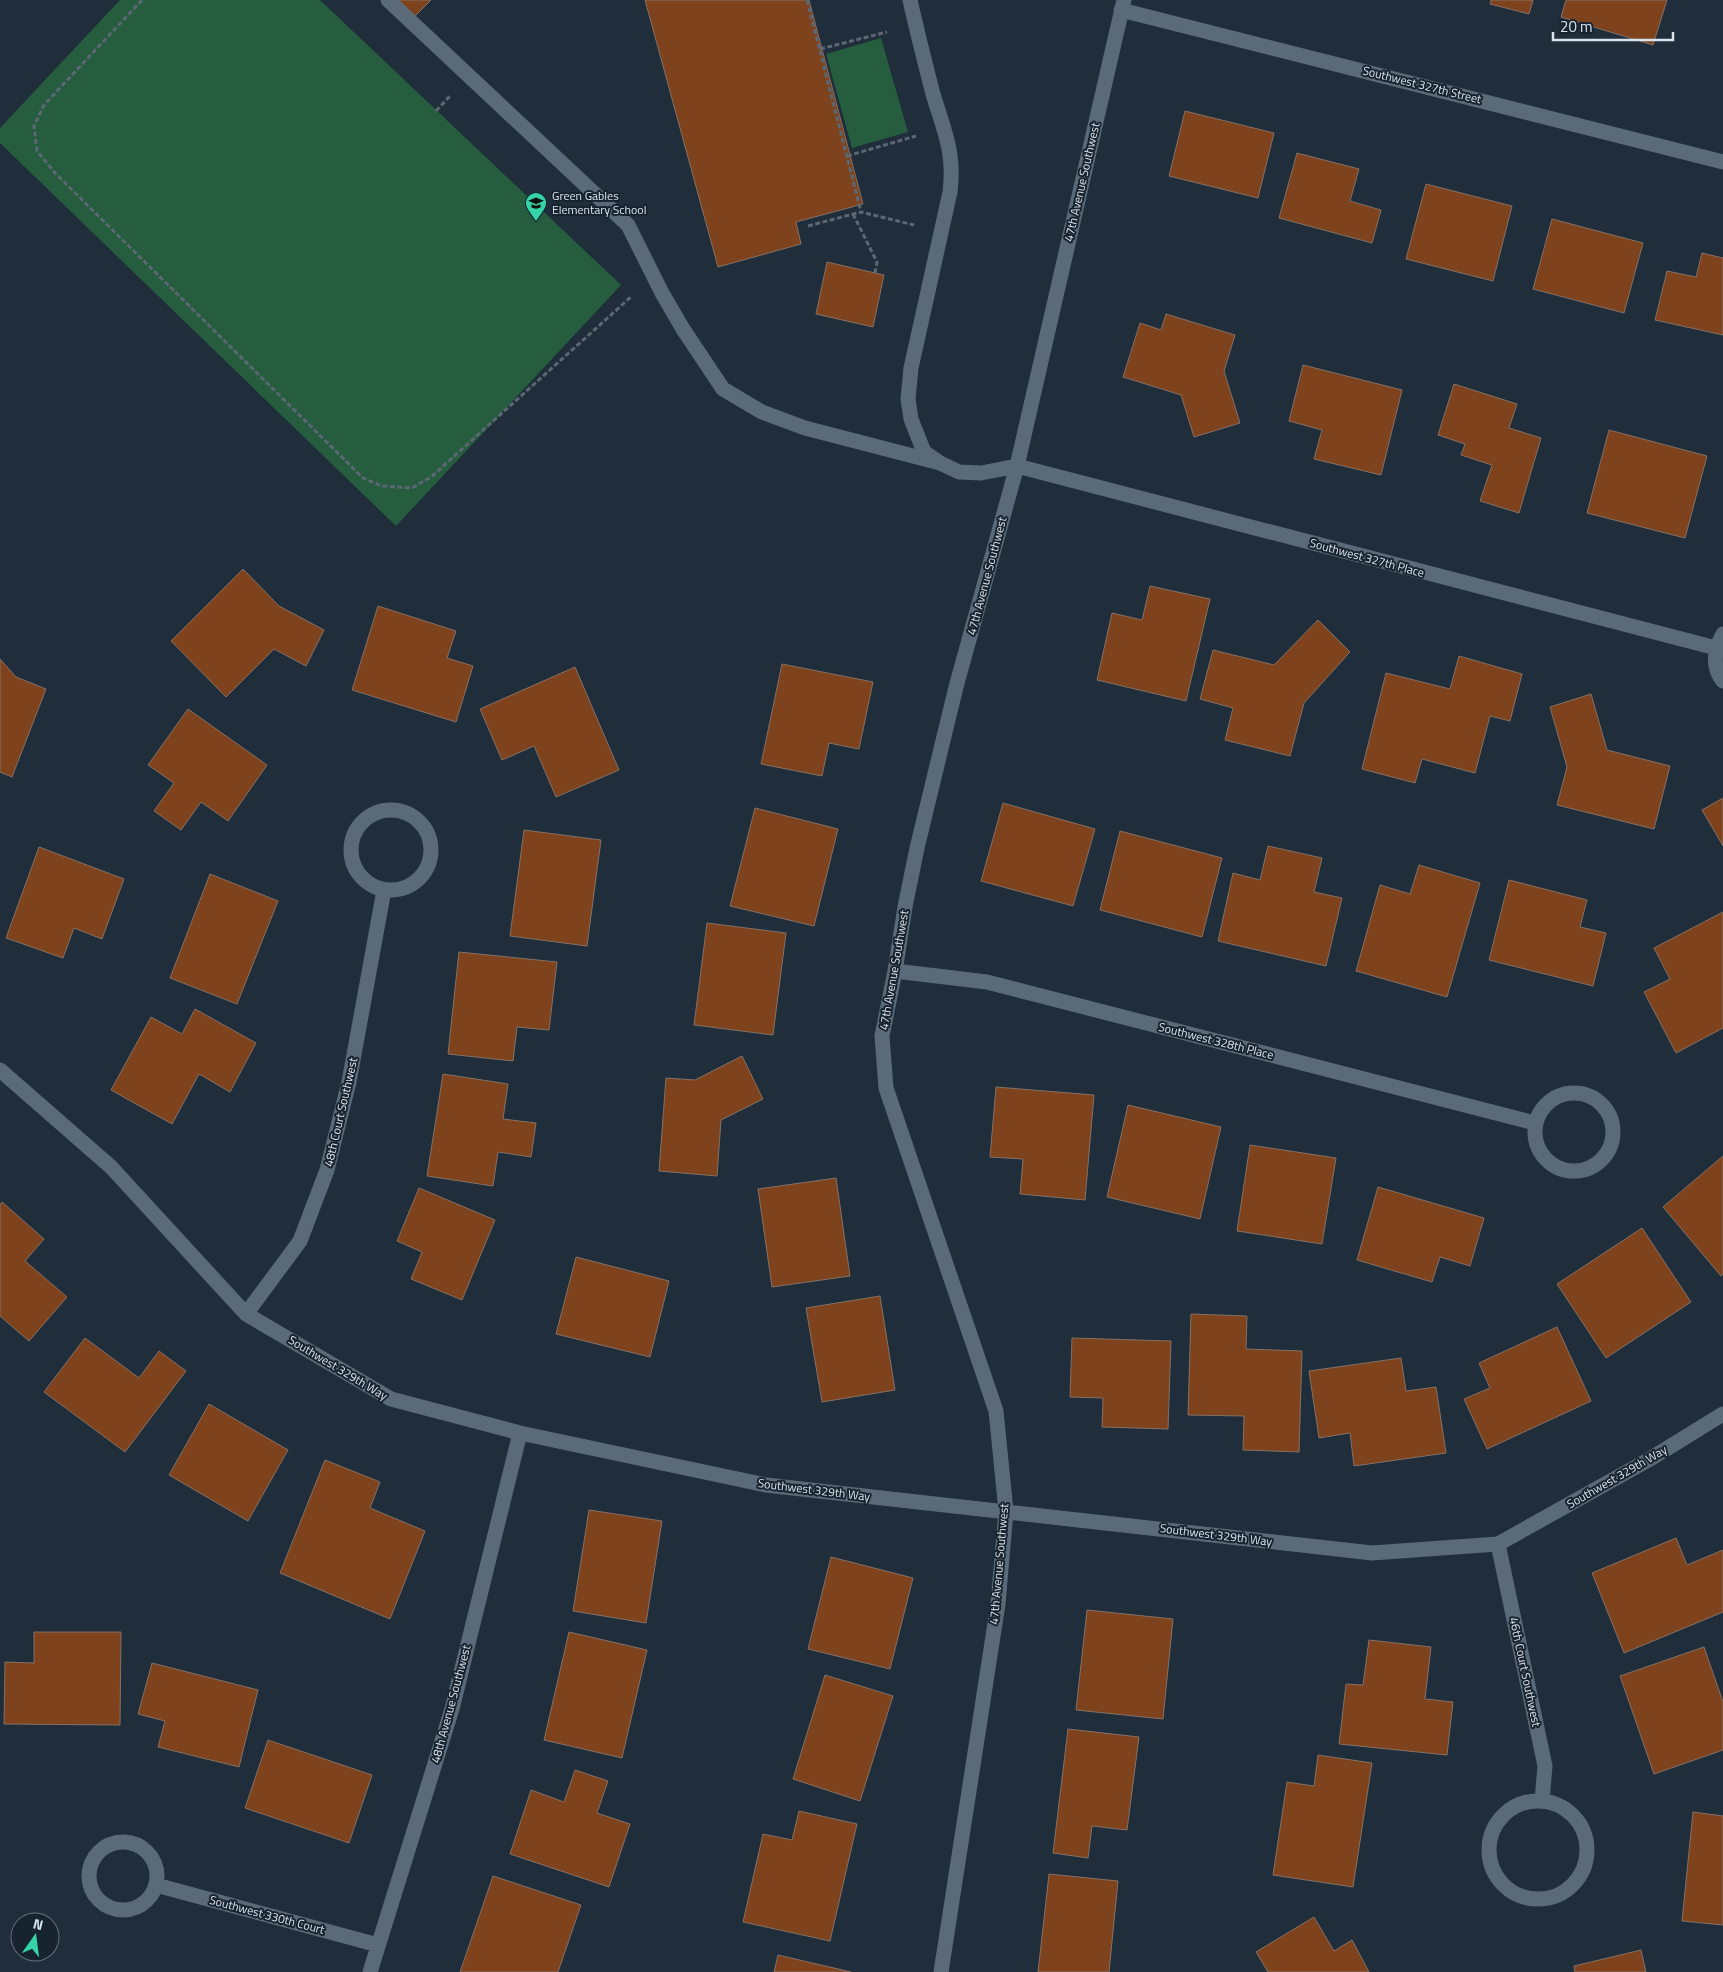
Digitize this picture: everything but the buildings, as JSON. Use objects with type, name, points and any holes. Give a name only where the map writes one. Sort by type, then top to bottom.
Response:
[{"type":"street","points":[[388,0],[628,225],[683,329],[723,389],[762,412],[805,428],[940,463]]},
{"type":"street","points":[[910,0],[933,93],[947,135],[951,153],[952,172],[950,192],[911,368],[908,393],[911,419],[924,452],[940,463],[959,472],[982,473],[1017,466]]},
{"type":"street","name":"Southwest 327th Street","points":[[1122,5],[1723,162]]},
{"type":"street","name":"47th Avenue Southwest","points":[[941,1972],[998,1604],[1006,1511],[996,1411],[886,1088],[882,1036],[895,971],[904,907],[956,687],[1017,466],[1122,5]]},
{"type":"street","name":"Southwest 327th Place","points":[[1017,466],[1716,648]]},
{"type":"street","points":[[1723,634],[1716,648],[1715,664],[1723,681]]},
{"type":"street","points":[[382,810],[398,810],[413,815],[424,826],[431,841],[431,857],[425,872],[414,883],[400,890],[384,890],[369,884],[357,873],[351,858],[351,842],[356,827],[368,816],[382,810]]},
{"type":"street","name":"48th Court Southwest","points":[[246,1314],[300,1241],[327,1170],[349,1082],[384,890]]},
{"type":"street","name":"Southwest 328th Place","points":[[895,971],[987,982],[1535,1123]]},
{"type":"street","name":"Southwest 329th Way","points":[[0,1070],[111,1167],[246,1314],[391,1400],[520,1433],[766,1486],[1006,1511],[1372,1553],[1498,1544],[1650,1459],[1723,1414]]},
{"type":"street","points":[[1568,1093],[1583,1094],[1597,1101],[1608,1112],[1612,1127],[1612,1142],[1605,1156],[1594,1166],[1579,1172],[1564,1170],[1550,1164],[1540,1152],[1534,1138],[1535,1123],[1542,1108],[1553,1098],[1568,1093]]},
{"type":"street","name":"48th Avenue Southwest","points":[[370,1972],[452,1708],[520,1433]]},
{"type":"street","name":"46th Court Southwest","points":[[1498,1544],[1544,1766],[1542,1801]]},
{"type":"street","points":[[1542,1801],[1559,1805],[1573,1814],[1583,1828],[1588,1844],[1586,1861],[1580,1877],[1568,1889],[1552,1897],[1535,1899],[1518,1895],[1504,1885],[1494,1871],[1490,1854],[1491,1838],[1498,1822],[1510,1810],[1525,1802],[1542,1801]]},
{"type":"street","points":[[118,1841],[132,1842],[144,1848],[153,1858],[157,1872],[156,1885],[150,1897],[140,1906],[128,1910],[114,1909],[102,1903],[93,1893],[89,1880],[90,1867],[96,1854],[106,1846],[118,1841]]},
{"type":"street","name":"Southwest 330th Court","points":[[156,1885],[378,1946]]},
{"type":"path","points":[[142,0],[44,105],[34,126],[37,151],[55,173],[363,478],[382,486],[412,488],[431,477],[654,276]]},
{"type":"path","points":[[807,0],[861,212]]},
{"type":"path","points":[[886,27],[890,42]]},
{"type":"path","points":[[820,49],[887,32]]},
{"type":"path","points":[[847,156],[918,136],[915,126]]},
{"type":"path","points":[[808,226],[861,212],[914,226],[916,218]]},
{"type":"path","points":[[853,214],[877,262],[875,273]]},
{"type":"green space","points":[[120,0],[320,0],[621,285],[396,526],[0,143],[0,128]]},
{"type":"green space","points":[[881,38],[908,132],[852,148],[826,54]]},
{"type":"place","name":"Green Gables Elementary School","points":[[536,222]]}]
